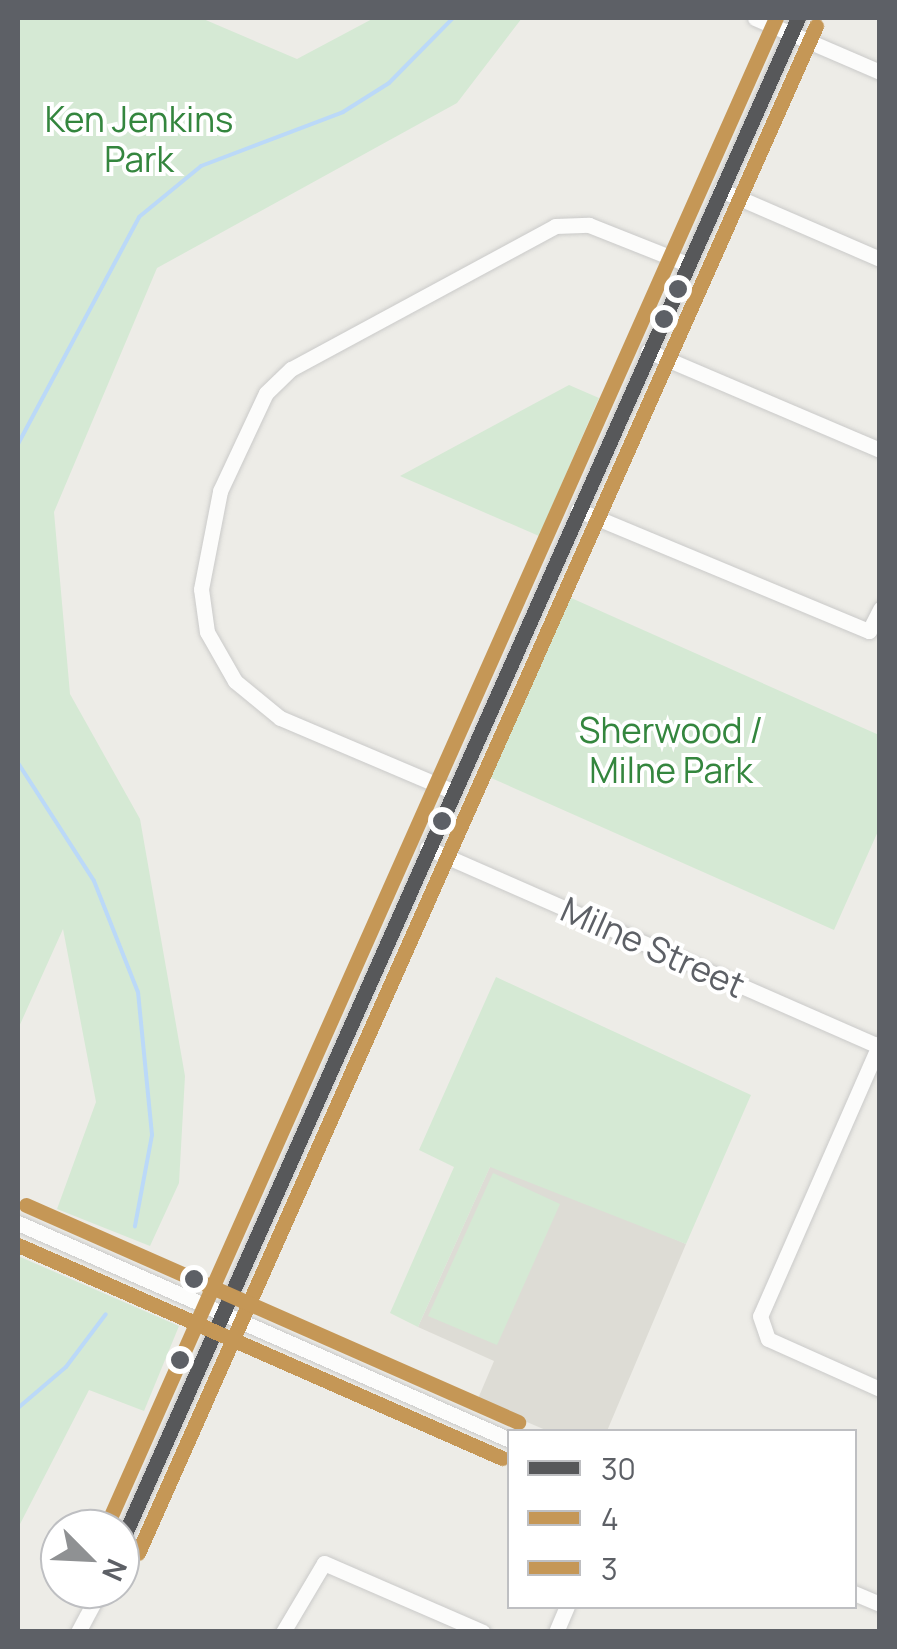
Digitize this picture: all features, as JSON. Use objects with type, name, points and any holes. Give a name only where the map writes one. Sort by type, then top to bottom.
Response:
[{"type":"street","points":[[755,18],[880,72]]},
{"type":"street","points":[[136,1509],[798,18]]},
{"type":"street","points":[[721,190],[880,259]]},
{"type":"street","points":[[452,791],[280,718],[235,680],[208,632],[201,589],[220,492],[266,393],[291,370],[555,226],[590,225],[687,264]]},
{"type":"street","points":[[648,351],[880,450]]},
{"type":"street","points":[[578,510],[869,632],[880,608]]},
{"type":"street","name":"Milne Street","points":[[427,848],[879,1045]]},
{"type":"street","points":[[879,1045],[760,1316],[768,1339],[880,1389]]},
{"type":"street","points":[[18,1224],[507,1439]]},
{"type":"street","points":[[283,1632],[324,1563],[483,1632]]},
{"type":"street","points":[[78,1632],[90,1609]]},
{"type":"shaded area","points":[[493,1160],[686,1244],[608,1429],[543,1429],[477,1401],[494,1361],[418,1327]]},
{"type":"green space","name":"Ken Jenkins Park","points":[[18,18],[201,18],[297,59],[374,18],[522,18],[457,103],[157,268],[54,512],[70,694],[140,819],[185,1076],[179,1183],[150,1246],[57,1209],[96,1102],[63,929],[18,1029]]},
{"type":"green space","points":[[569,385],[599,398],[539,536],[400,476]]},
{"type":"green space","name":"Sherwood / Milne Park","points":[[569,597],[879,735],[879,829],[834,930],[489,777]]},
{"type":"green space","points":[[496,977],[751,1095],[686,1244],[490,1167],[418,1327],[390,1313],[454,1167],[419,1150]]},
{"type":"green space","points":[[493,1173],[560,1204],[497,1345],[428,1316]]},
{"type":"green space","points":[[18,1256],[179,1326],[144,1411],[89,1390],[18,1528]]},
{"type":"waterway","points":[[18,444],[139,217],[201,166],[343,112],[389,83],[453,18]]},
{"type":"waterway","points":[[18,763],[94,881],[138,992],[152,1135],[135,1226]]},
{"type":"waterway","points":[[18,1408],[66,1367],[106,1314]]},
{"type":"transit line","name":"3","points":[[114,1509],[776,18]]},
{"type":"transit line","name":"30","points":[[136,1509],[798,18]]},
{"type":"transit line","name":"4","points":[[140,1548],[816,26]]},
{"type":"transit line","name":"3","points":[[26,1205],[518,1422]]},
{"type":"transit line","name":"4","points":[[18,1245],[502,1458]]}]
